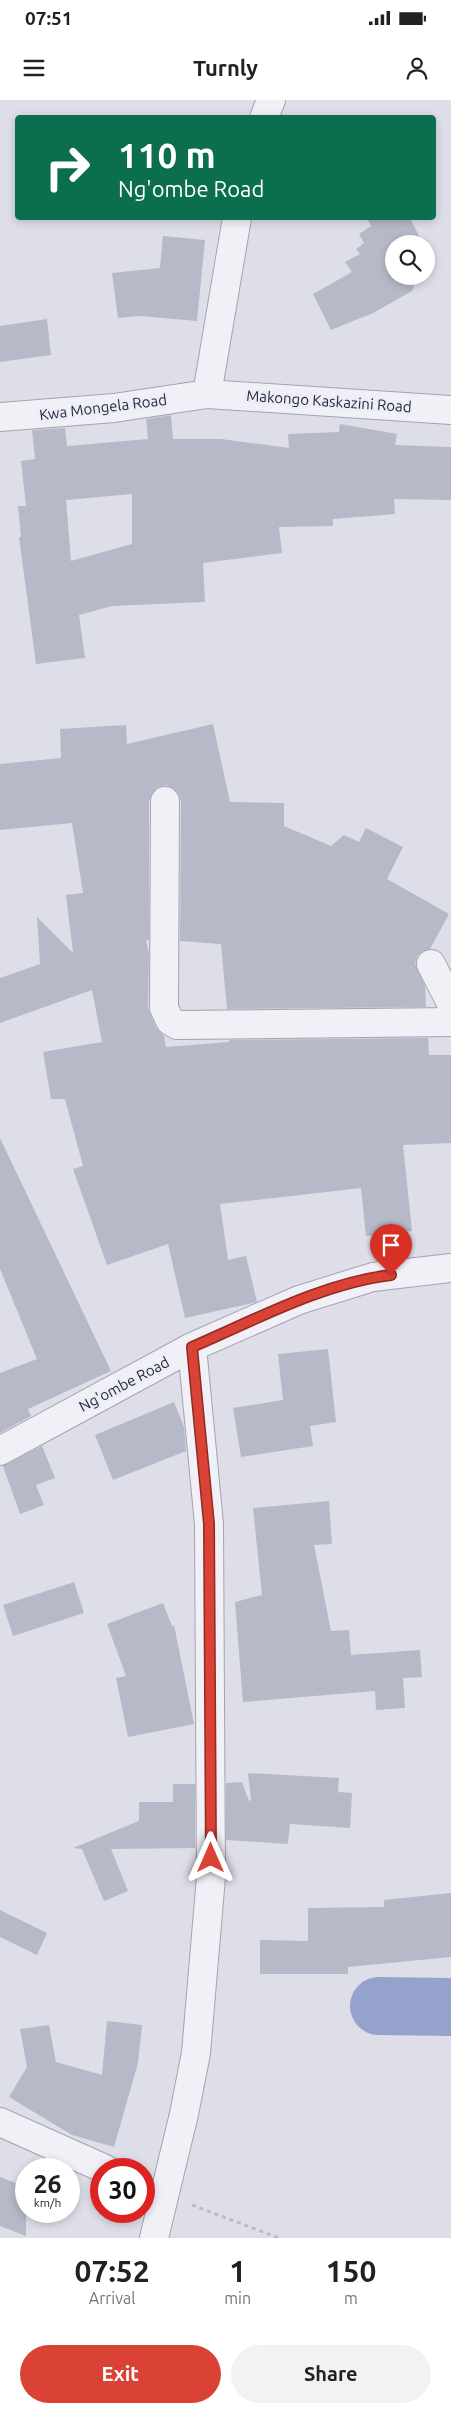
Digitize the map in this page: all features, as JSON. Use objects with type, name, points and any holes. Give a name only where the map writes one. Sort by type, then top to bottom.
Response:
[{"type":"street","points":[[265,115],[272,100]]},
{"type":"street","points":[[207,394],[237,220]]},
{"type":"street","name":"Makongo Kaskazini Road","points":[[207,394],[451,410]]},
{"type":"street","name":"Kwa Mongela Road","points":[[0,418],[114,408],[207,394]]},
{"type":"street","points":[[165,801],[164,1008],[170,1021],[177,1026],[451,1022]]},
{"type":"street","points":[[431,964],[451,1003]]},
{"type":"street","name":"Ng'ombe Road","points":[[0,1451],[192,1347],[299,1300],[373,1277],[450,1266]]},
{"type":"street","points":[[155,2187],[184,2114],[196,2053],[211,1877],[209,1524],[192,1347]]},
{"type":"street","points":[[0,2122],[90,2162]]},
{"type":"street","points":[[154,2223],[154,2238]]},
{"type":"path","points":[[155,2190],[279,2238]]},
{"type":"building","points":[[368,220],[411,220],[418,235],[385,235],[385,285],[414,285],[412,291],[373,313],[331,330],[313,294],[352,272],[345,262],[360,254],[356,249],[364,243],[359,234],[371,226]]},
{"type":"building","points":[[163,236],[205,240],[197,321],[140,316],[118,318],[112,273],[160,268]]},
{"type":"building","points":[[47,319],[51,355],[0,362],[0,326]]},
{"type":"building","points":[[171,415],[173,439],[221,439],[289,448],[288,434],[339,432],[340,424],[397,434],[395,445],[451,447],[451,500],[394,499],[395,514],[333,519],[333,526],[279,527],[282,553],[203,563],[205,602],[112,606],[79,615],[85,658],[36,664],[19,537],[21,537],[18,506],[26,506],[21,461],[35,459],[32,430],[65,428],[67,446],[148,439],[146,419]],"holes":[[[132,494],[132,544],[71,561],[66,500]]]},
{"type":"building","points":[[213,724],[230,802],[284,803],[284,826],[331,846],[344,835],[359,842],[366,828],[403,847],[387,879],[449,914],[430,949],[418,955],[415,963],[425,986],[426,1007],[227,1009],[221,944],[180,941],[181,801],[178,793],[173,788],[166,785],[158,787],[152,793],[149,801],[149,940],[146,940],[149,954],[148,1008],[156,1028],[164,1036],[166,1047],[229,1042],[229,1040],[428,1038],[429,1055],[451,1055],[451,1143],[403,1145],[412,1231],[366,1236],[361,1188],[220,1204],[228,1260],[246,1256],[257,1302],[185,1318],[168,1244],[107,1265],[73,1169],[83,1166],[65,1099],[51,1099],[43,1052],[102,1042],[92,990],[0,1023],[0,978],[40,964],[37,917],[73,953],[66,895],[83,893],[72,823],[0,830],[0,764],[61,758],[60,729],[126,725],[127,744]]},
{"type":"building","points":[[0,1138],[111,1371],[28,1409],[31,1416],[0,1433],[0,1373],[37,1359],[0,1269]]},
{"type":"building","points":[[328,1349],[336,1422],[310,1426],[313,1446],[241,1457],[233,1408],[283,1400],[278,1354]]},
{"type":"building","points":[[174,1402],[184,1427],[186,1451],[113,1480],[95,1435]]},
{"type":"building","points":[[42,1446],[55,1478],[36,1485],[44,1505],[20,1514],[3,1466]]},
{"type":"building","points":[[329,1501],[332,1544],[314,1545],[331,1631],[349,1630],[351,1655],[420,1650],[422,1677],[403,1678],[405,1708],[376,1710],[375,1691],[243,1702],[235,1602],[262,1595],[253,1508]]},
{"type":"building","points":[[74,1582],[84,1613],[13,1636],[3,1605]]},
{"type":"building","points":[[163,1603],[172,1626],[174,1625],[194,1724],[128,1737],[116,1678],[126,1676],[107,1624]]},
{"type":"building","points":[[248,1773],[339,1778],[338,1792],[352,1793],[350,1828],[290,1824],[288,1844],[226,1840],[226,1783],[242,1782],[249,1801],[251,1800]]},
{"type":"building","points":[[173,1784],[195,1784],[195,1848],[111,1849],[128,1891],[104,1901],[82,1849],[73,1848],[139,1821],[139,1802],[173,1802]]},
{"type":"building","points":[[451,1893],[451,1957],[348,1967],[348,1974],[260,1974],[260,1940],[308,1941],[308,1908],[384,1907],[384,1900]]},
{"type":"building","points":[[0,1910],[47,1933],[37,1955],[0,1937]]},
{"type":"building","points":[[107,2021],[142,2025],[138,2063],[114,2147],[72,2135],[9,2097],[27,2067],[20,2029],[49,2025],[56,2062],[102,2075]]},
{"type":"building","points":[[0,2177],[15,2183],[15,2223],[26,2223],[26,2236],[0,2226]]},
{"type":"waterway","points":[[379,2006],[451,2007]]},
{"type":"route","points":[[211,1858],[209,1524],[192,1347],[299,1300],[373,1277],[391,1275]]}]
